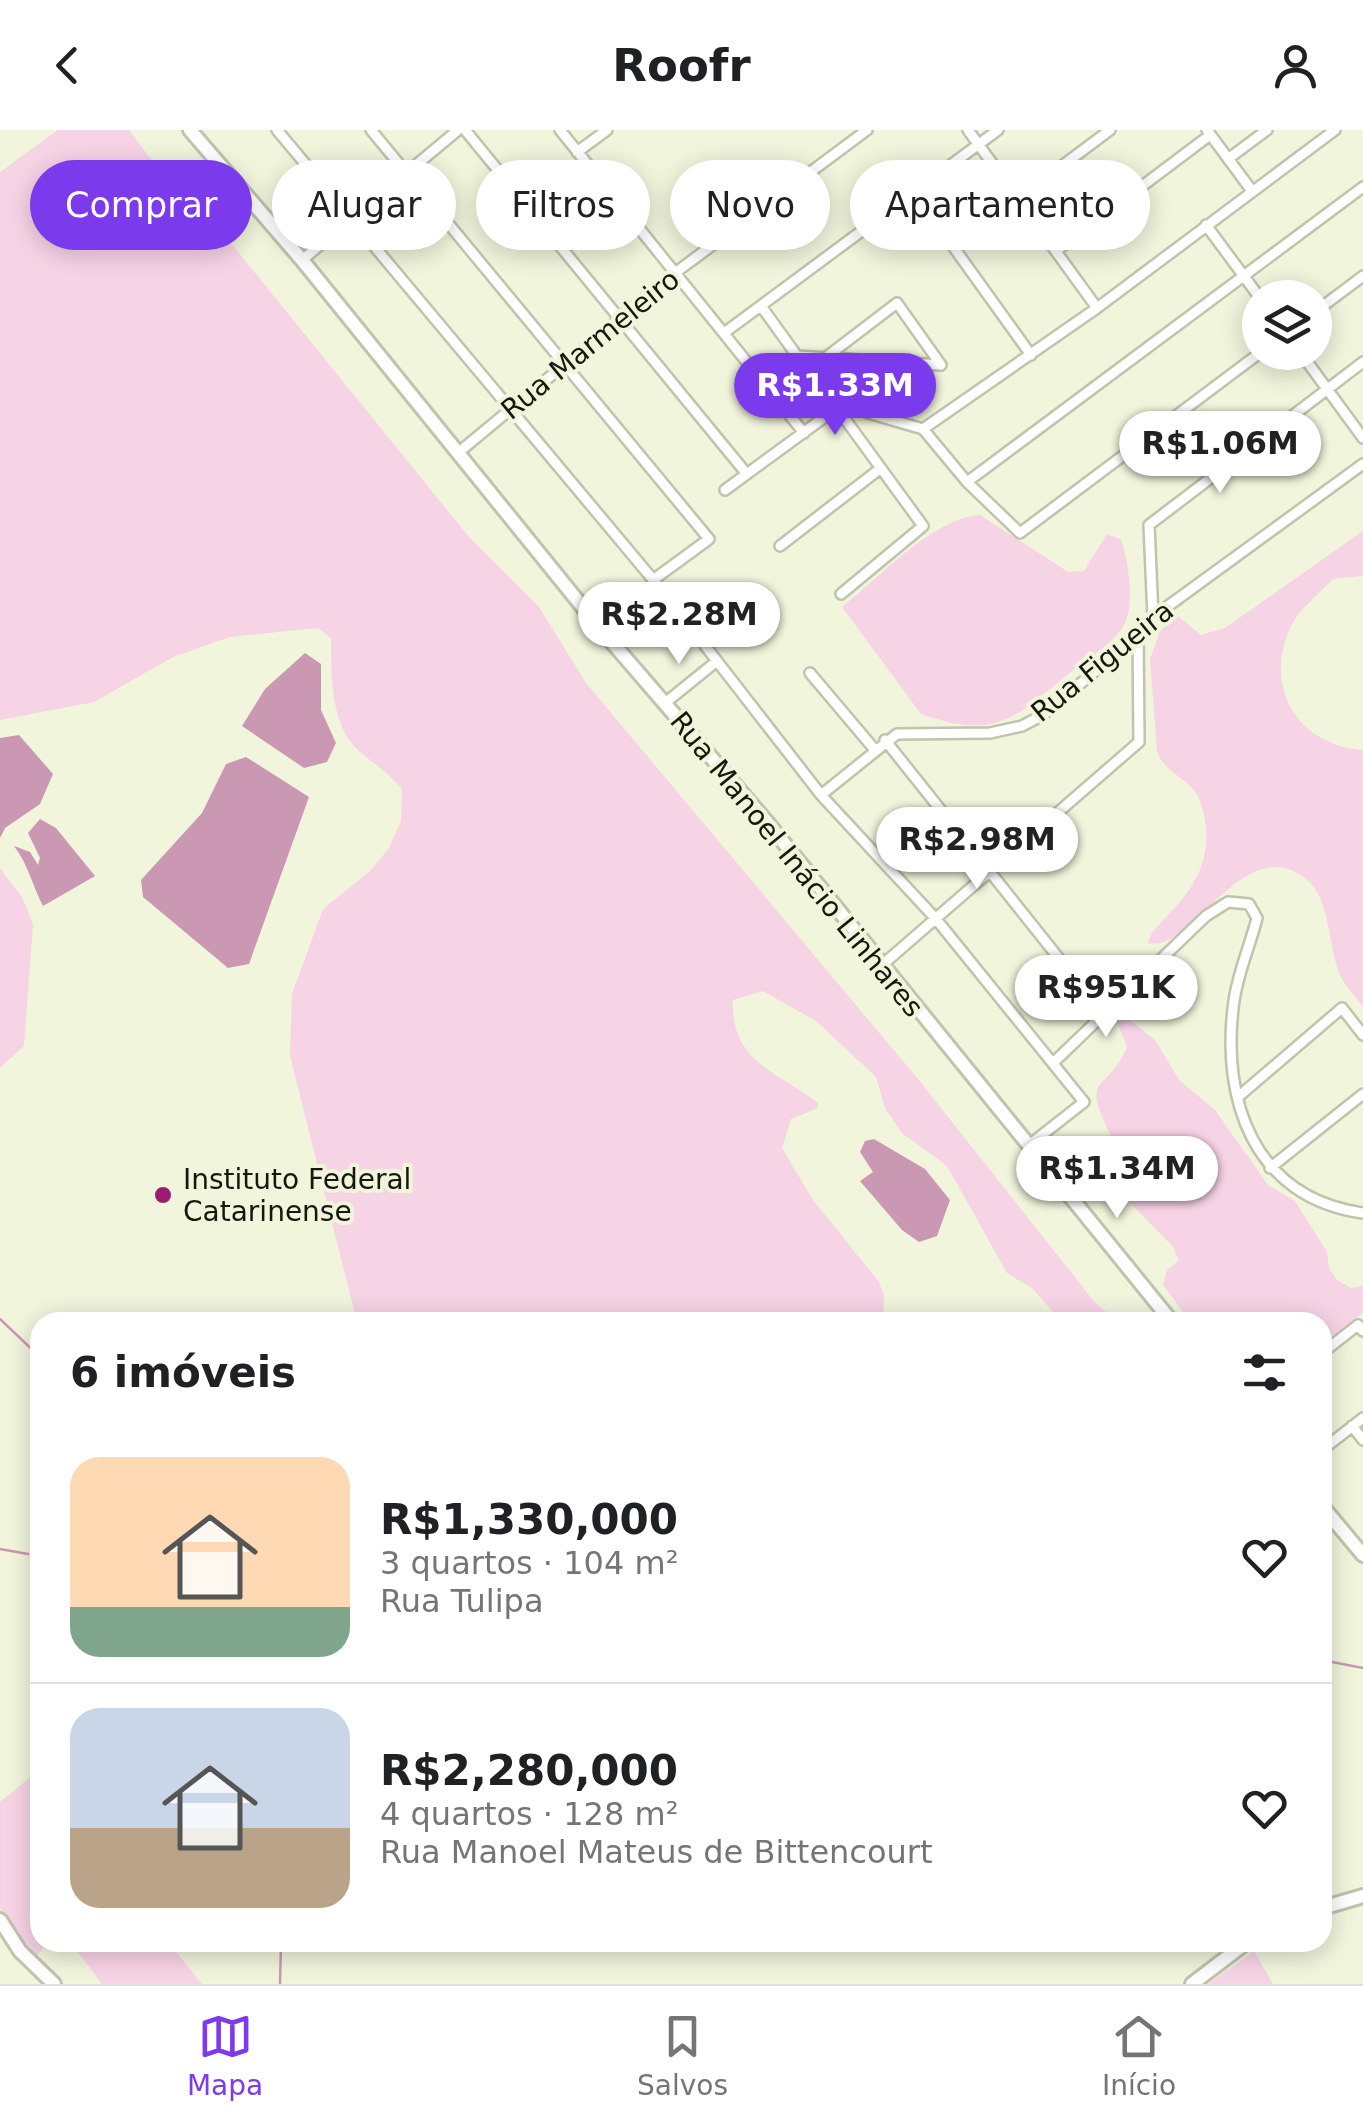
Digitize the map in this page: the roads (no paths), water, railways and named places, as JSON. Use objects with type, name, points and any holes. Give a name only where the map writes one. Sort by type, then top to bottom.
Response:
[{"type":"main road","name":"Rua Manoel Inácio Linhares","points":[[190,130],[302,260],[1164,1312]]},
{"type":"main road","points":[[1332,1518],[1363,1555]]},
{"type":"main road","points":[[1332,1905],[1363,1896]]},
{"type":"main road","points":[[0,1920],[20,1951],[54,1984]]},
{"type":"main road","points":[[1192,1984],[1234,1952]]},
{"type":"street","points":[[277,130],[303,160]]},
{"type":"street","points":[[371,130],[396,160]]},
{"type":"street","points":[[424,160],[462,130],[746,473]]},
{"type":"street","points":[[560,130],[804,433]]},
{"type":"street","points":[[577,152],[607,130]]},
{"type":"street","name":"Rua Marmeleiro","points":[[459,452],[675,273],[867,130]]},
{"type":"street","points":[[968,130],[990,160]]},
{"type":"street","points":[[957,160],[998,130]]},
{"type":"street","points":[[1069,160],[1110,130]]},
{"type":"street","points":[[1228,159],[1268,130]]},
{"type":"street","points":[[923,429],[1096,308],[1335,130]]},
{"type":"street","points":[[1096,308],[1056,251],[1209,132],[1252,191]]},
{"type":"street","points":[[967,482],[1363,187]]},
{"type":"street","points":[[1206,226],[1247,280]]},
{"type":"street","points":[[456,232],[709,539],[653,580]]},
{"type":"street","points":[[724,334],[850,240]]},
{"type":"street","points":[[302,260],[314,250]]},
{"type":"street","points":[[380,250],[653,580],[821,795],[936,918],[1084,1102],[1028,1146]]},
{"type":"street","points":[[956,250],[1031,354]]},
{"type":"street","points":[[1332,299],[1363,276]]},
{"type":"street","points":[[797,356],[825,358],[942,365],[897,303],[825,358]]},
{"type":"street","points":[[761,306],[812,379],[834,386],[868,414],[923,429],[967,482],[1020,533],[1242,366]]},
{"type":"street","points":[[1153,617],[1149,525],[1363,362]]},
{"type":"street","points":[[1313,370],[1363,438]]},
{"type":"street","points":[[725,490],[837,408],[923,529],[841,594]]},
{"type":"street","name":"Rua Figueira","points":[[885,740],[910,730],[1015,729],[1042,715],[1138,635],[1153,617],[1363,464]]},
{"type":"street","points":[[780,546],[881,468]]},
{"type":"street","points":[[881,966],[1139,742],[1138,635]]},
{"type":"street","points":[[665,703],[717,660]]},
{"type":"street","points":[[810,673],[876,750]]},
{"type":"street","points":[[821,795],[885,740],[1104,1016]]},
{"type":"street","points":[[1053,1062],[1215,909],[1236,901],[1253,907],[1257,918],[1234,1002],[1238,1098],[1252,1142],[1270,1168],[1312,1200],[1363,1214]]},
{"type":"street","points":[[1238,1098],[1342,1008],[1363,1034]]},
{"type":"street","points":[[1270,1168],[1363,1094]]},
{"type":"street","points":[[1332,1345],[1358,1325],[1363,1331]]},
{"type":"street","points":[[1332,1442],[1363,1418]]},
{"type":"street","points":[[1352,1426],[1363,1440]]},
{"type":"waterway","points":[[0,1319],[30,1348]]},
{"type":"waterway","points":[[0,1549],[28,1554]]},
{"type":"waterway","points":[[1332,1662],[1363,1668]]},
{"type":"waterway","points":[[280,1984],[281,1952]]},
{"type":"place","name":"Instituto Federal Catarinense","points":[[163,1195]]}]
